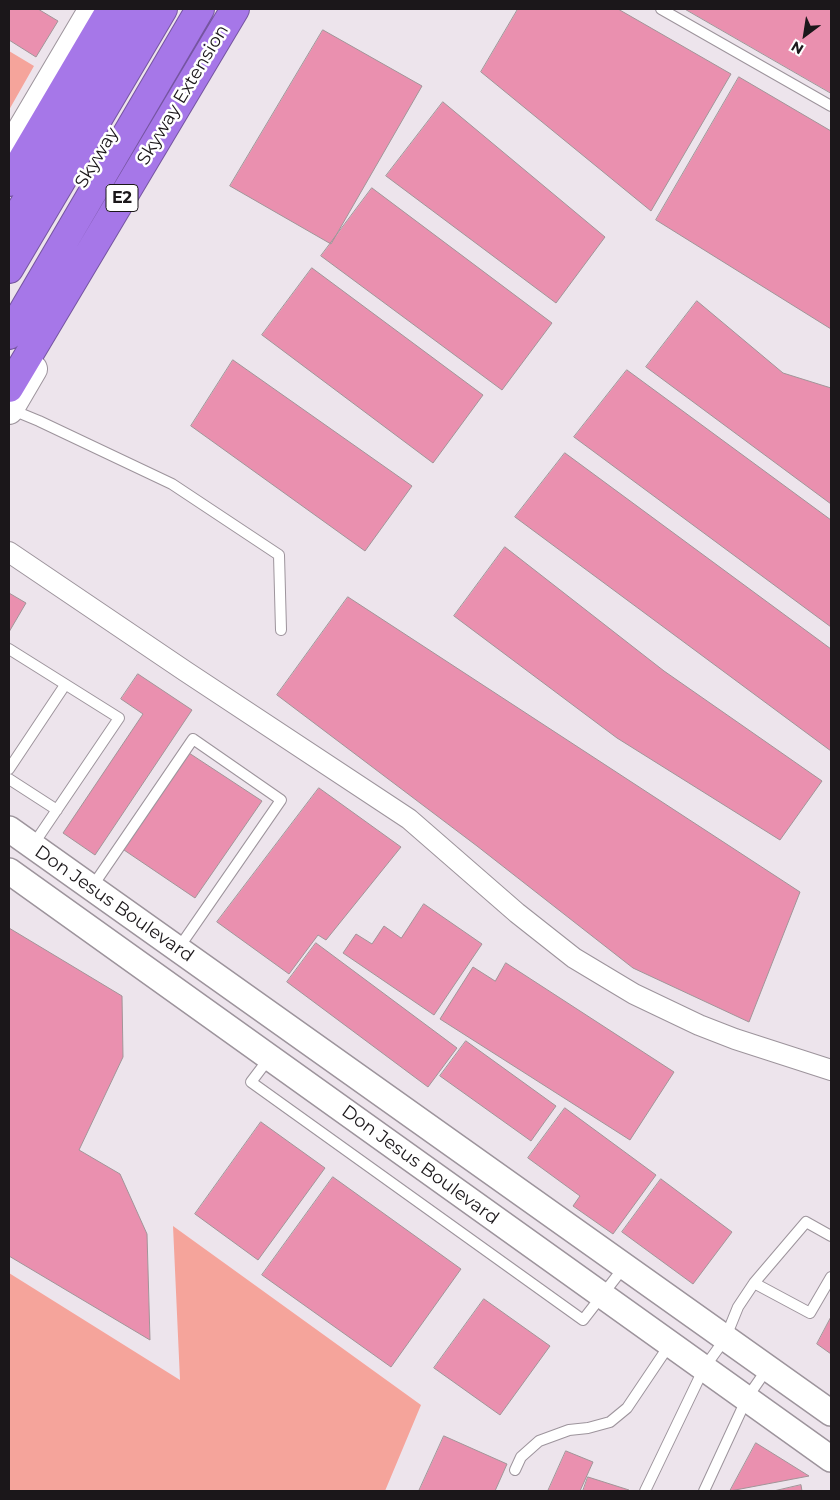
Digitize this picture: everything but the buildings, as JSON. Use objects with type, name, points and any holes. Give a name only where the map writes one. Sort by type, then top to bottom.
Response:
[{"type":"highway","points":[[9,182],[111,9]]},
{"type":"highway","points":[[9,230],[140,9]]},
{"type":"highway","name":"Skyway","points":[[9,269],[163,9]]},
{"type":"highway","name":"Skyway","points":[[9,307],[185,9]]},
{"type":"highway","name":"E2","points":[[9,335],[200,9]]},
{"type":"highway","name":"Skyway Extension","points":[[9,402],[235,9]]},
{"type":"main road","points":[[9,151],[93,9]]},
{"type":"main road","points":[[9,402],[93,267],[248,9]]},
{"type":"street","points":[[9,552],[409,819],[517,912],[574,958],[634,994],[699,1025],[735,1040],[831,1070]]},
{"type":"street","name":"Don Jesus Boulevard","points":[[9,829],[831,1413]]},
{"type":"street","name":"Don Jesus Boulevard","points":[[9,871],[831,1459]]},
{"type":"street","points":[[229,1028],[250,1000]]},
{"type":"lane","points":[[661,9],[831,106]]},
{"type":"lane","points":[[9,402],[39,420],[172,484],[279,555],[281,630]]},
{"type":"lane","points":[[9,650],[119,718],[33,845]]},
{"type":"lane","points":[[9,769],[65,684]]},
{"type":"lane","points":[[92,887],[193,739],[282,800],[178,949]]},
{"type":"lane","points":[[9,779],[56,810]]},
{"type":"lane","points":[[645,1491],[704,1368],[725,1339],[738,1307],[754,1283],[806,1222],[831,1236]]},
{"type":"lane","points":[[602,1294],[624,1267]]},
{"type":"lane","points":[[754,1283],[810,1313],[831,1277]]},
{"type":"lane","points":[[515,1470],[521,1457],[539,1441],[569,1430],[588,1428],[610,1422],[627,1408],[671,1344]]},
{"type":"lane","points":[[704,1491],[747,1398],[767,1369]]},
{"type":"shaded area","points":[[9,51],[34,66],[9,110]]},
{"type":"shaded area","points":[[173,1226],[421,1405],[385,1491],[9,1491],[9,1273],[180,1380]]}]
